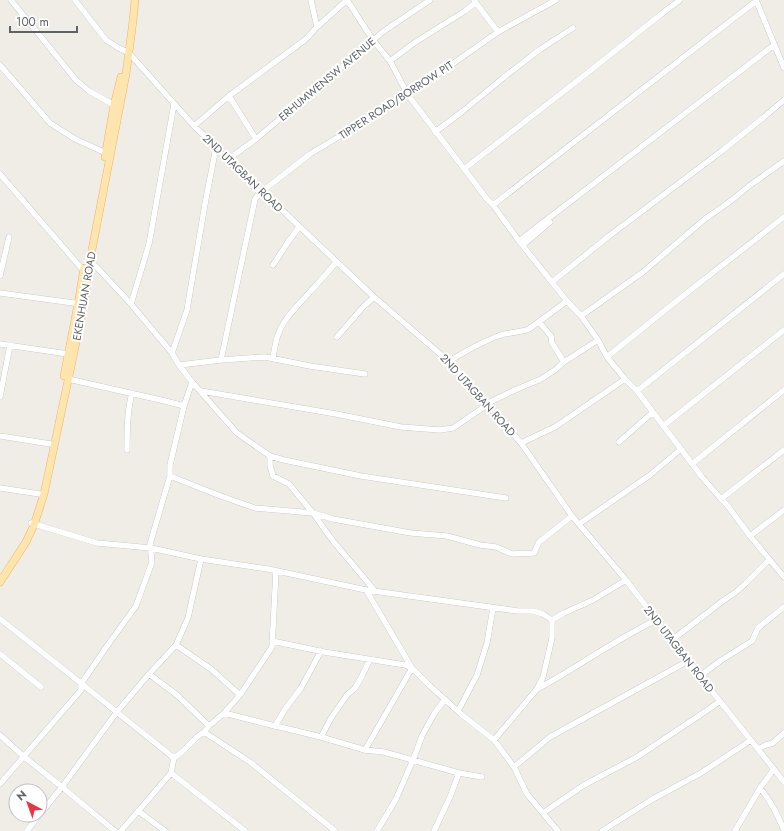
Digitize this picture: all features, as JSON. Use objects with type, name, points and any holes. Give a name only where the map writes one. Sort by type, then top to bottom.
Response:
[{"type":"main road","name":"EKENHUAN ROAD","points":[[0,582],[23,548],[44,494],[68,379],[81,304],[119,112],[132,0]]},
{"type":"main road","name":"EKENHUAN ROAD","points":[[0,574],[33,524],[51,444],[68,354],[81,304],[83,270],[114,105],[133,25],[135,0]]},
{"type":"street","points":[[12,0],[76,80],[88,90],[114,105]]},
{"type":"street","points":[[75,0],[106,40],[127,52]]},
{"type":"street","points":[[311,0],[317,27]]},
{"type":"street","points":[[194,126],[229,96],[306,39],[347,0],[390,61],[408,95],[435,132],[580,316],[625,379],[637,391],[692,464],[720,499],[727,505],[769,560],[783,574]]},
{"type":"street","name":"ERHUMWENSW AVENUE","points":[[226,160],[256,139],[384,31],[430,0]]},
{"type":"street","name":"TIPPER ROAD/BORROW PIT","points":[[260,193],[310,154],[408,95],[498,32],[556,0]]},
{"type":"street","points":[[464,168],[680,0]]},
{"type":"street","points":[[493,205],[756,0],[784,68]]},
{"type":"street","points":[[390,61],[414,43],[465,11],[474,1],[498,32]]},
{"type":"street","points":[[435,132],[539,50],[573,28]]},
{"type":"street","points":[[521,243],[774,45]]},
{"type":"street","name":"2ND UTAGBAN ROAD","points":[[127,52],[194,126],[216,147],[226,160],[260,193],[282,210],[374,297],[448,361],[477,391],[487,405],[521,443],[572,516],[626,580],[784,782]]},
{"type":"street","points":[[0,65],[50,123],[75,139],[106,153]]},
{"type":"street","points":[[493,205],[630,100],[670,67]]},
{"type":"street","points":[[229,96],[256,139]]},
{"type":"street","points":[[552,282],[615,231],[735,140],[784,100]]},
{"type":"street","points":[[131,304],[149,244],[174,104]]},
{"type":"street","points":[[521,243],[621,164],[700,106]]},
{"type":"street","points":[[172,353],[187,310],[216,147]]},
{"type":"street","points":[[580,316],[642,272],[705,219],[784,161]]},
{"type":"street","points":[[0,174],[83,270]]},
{"type":"street","points":[[221,360],[255,199],[260,193]]},
{"type":"street","points":[[608,357],[674,303],[784,218]]},
{"type":"street","points":[[273,265],[299,227]]},
{"type":"street","points":[[0,276],[8,237]]},
{"type":"street","points":[[90,260],[131,304],[172,353],[192,382],[238,433],[270,456],[361,476],[506,498]]},
{"type":"street","points":[[273,359],[278,333],[283,323],[294,309],[326,276],[336,262]]},
{"type":"street","points":[[637,391],[784,274]]},
{"type":"street","points":[[0,293],[81,304]]},
{"type":"street","points":[[337,337],[374,297]]},
{"type":"street","points":[[448,361],[481,343],[500,335],[522,331],[529,328],[567,301]]},
{"type":"street","points":[[539,322],[551,336],[552,342],[564,362]]},
{"type":"street","points":[[663,426],[784,330]]},
{"type":"street","points":[[201,391],[336,414],[400,427],[440,430],[452,428],[487,405],[515,390],[541,379],[598,340]]},
{"type":"street","points":[[0,344],[68,354]]},
{"type":"street","points":[[0,397],[10,345]]},
{"type":"street","points":[[179,365],[221,360],[264,358],[365,374]]},
{"type":"street","points":[[68,379],[165,400],[184,406]]},
{"type":"street","points":[[521,443],[555,427],[625,379]]},
{"type":"street","points":[[0,784],[81,690],[81,684],[136,606],[152,562],[150,544],[170,476],[170,465],[184,406],[192,382]]},
{"type":"street","points":[[692,464],[784,390]]},
{"type":"street","points":[[127,450],[126,432],[132,393]]},
{"type":"street","points":[[619,442],[653,412]]},
{"type":"street","points":[[0,436],[51,444]]},
{"type":"street","points":[[579,524],[650,475],[681,449]]},
{"type":"street","points":[[720,499],[784,450]]},
{"type":"street","points":[[270,456],[270,465],[273,476],[289,484],[375,591]]},
{"type":"street","points":[[170,476],[256,508],[313,512],[333,519],[411,533],[447,536],[480,545],[496,547],[512,554],[534,553],[539,542],[572,516]]},
{"type":"street","points":[[0,488],[40,494]]},
{"type":"street","points":[[750,536],[784,510]]},
{"type":"street","points":[[33,524],[96,543],[151,548],[201,559],[276,571],[366,590],[493,608],[533,611],[543,614],[552,620]]},
{"type":"street","points":[[48,805],[116,713],[176,645],[188,618],[201,559]]},
{"type":"street","points":[[672,640],[736,592],[769,560]]},
{"type":"street","points":[[121,831],[171,773],[174,758],[184,751],[197,736],[204,732],[224,713],[240,695],[272,647],[276,571]]},
{"type":"street","points":[[552,620],[593,600],[626,580]]},
{"type":"street","points":[[366,590],[412,668],[458,711],[494,740],[514,768],[527,794],[558,831]]},
{"type":"street","points":[[700,676],[720,661],[752,641],[758,628],[784,607]]},
{"type":"street","points":[[458,711],[476,675],[487,643],[493,608]]},
{"type":"street","points":[[0,619],[174,758]]},
{"type":"street","points":[[494,740],[537,689],[543,677],[552,638],[552,620]]},
{"type":"street","points":[[537,689],[550,683],[570,669],[622,638],[656,620]]},
{"type":"street","points":[[272,641],[405,665],[412,668]]},
{"type":"street","points":[[176,645],[211,669],[240,695]]},
{"type":"street","points":[[274,726],[301,688],[321,651]]},
{"type":"street","points":[[0,654],[41,687]]},
{"type":"street","points":[[321,737],[331,718],[347,695],[355,688],[370,659]]},
{"type":"street","points":[[514,768],[550,737],[688,661]]},
{"type":"street","points":[[364,750],[412,668]]},
{"type":"street","points":[[149,674],[177,695],[209,726]]},
{"type":"street","points":[[377,831],[396,799],[422,736],[434,714],[445,699]]},
{"type":"street","points":[[543,813],[584,785],[637,757],[720,701]]},
{"type":"street","points":[[224,713],[321,737],[364,750],[384,752],[459,773],[482,777]]},
{"type":"street","points":[[204,732],[250,762],[335,831]]},
{"type":"street","points":[[758,749],[766,744],[773,743],[784,733]]},
{"type":"street","points":[[0,735],[23,756],[115,831]]},
{"type":"street","points":[[602,831],[651,800],[701,773],[751,740]]},
{"type":"street","points":[[735,831],[760,788],[774,769]]},
{"type":"street","points":[[171,773],[245,831]]},
{"type":"street","points":[[434,831],[450,797],[459,773]]},
{"type":"street","points":[[760,788],[777,812],[784,830]]},
{"type":"street","points":[[138,811],[164,831]]},
{"type":"street","points":[[27,831],[34,823]]}]
